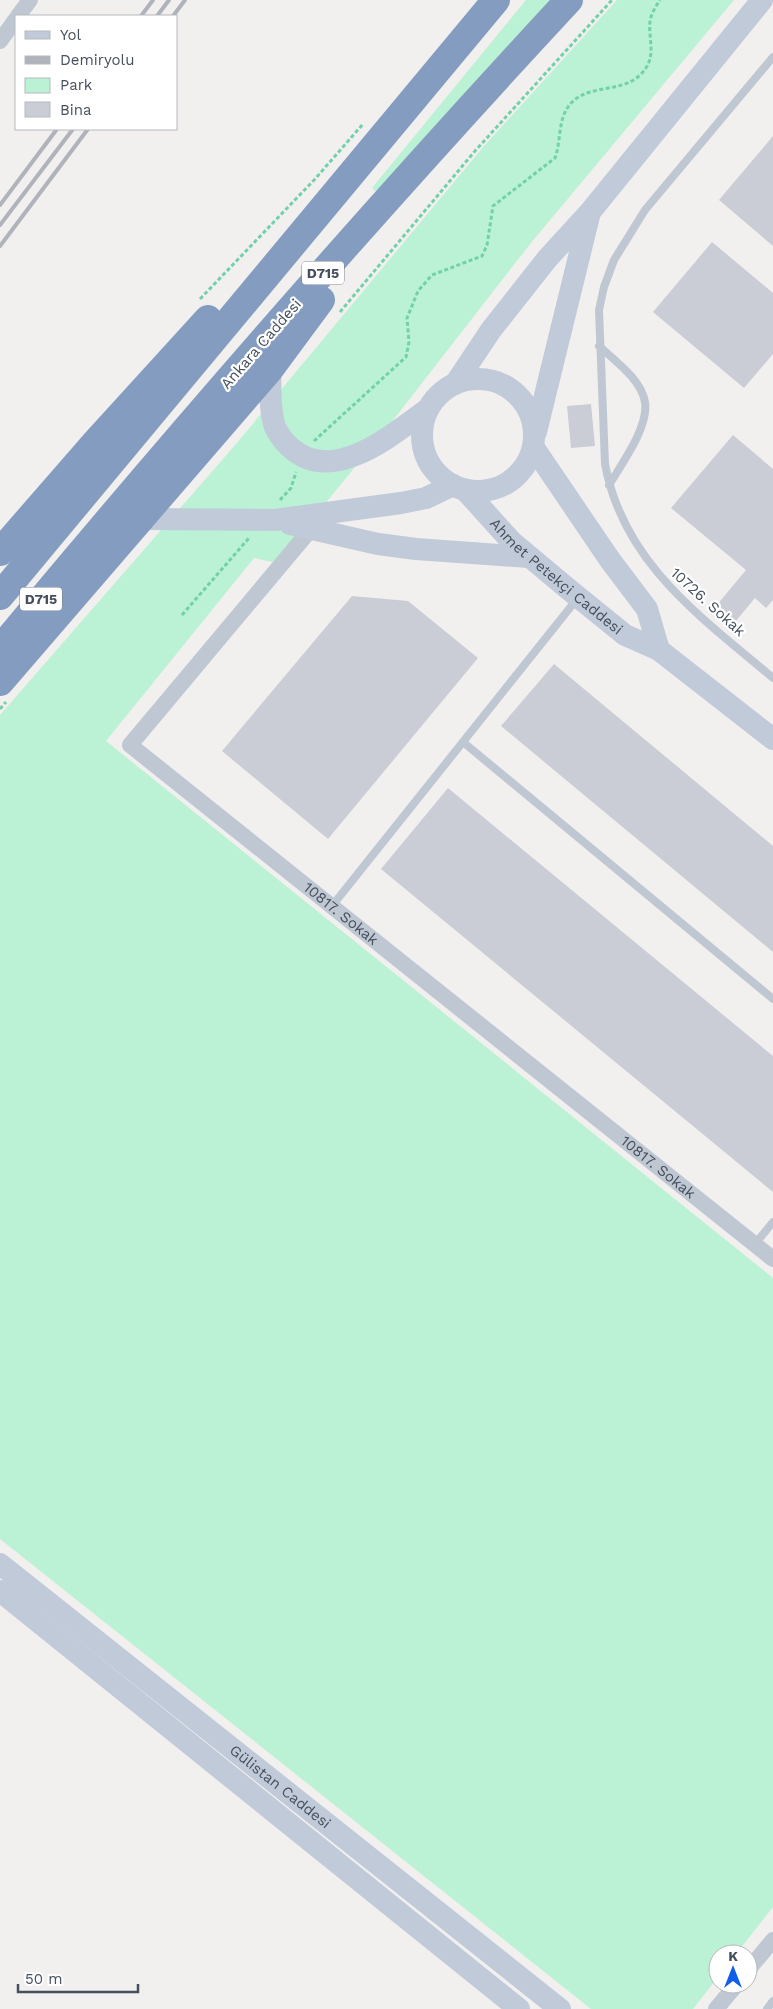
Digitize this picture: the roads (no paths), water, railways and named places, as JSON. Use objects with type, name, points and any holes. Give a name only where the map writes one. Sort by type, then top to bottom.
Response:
[{"type":"highway","name":"D715","points":[[0,596],[496,0]]},
{"type":"highway","name":"Ankara Caddesi","points":[[0,649],[82,550],[433,147],[569,0]]},
{"type":"highway","points":[[0,552],[101,436],[449,56]]},
{"type":"highway","points":[[0,682],[270,369],[433,147]]},
{"type":"street","points":[[19,15],[30,0]]},
{"type":"street","points":[[455,384],[490,330],[547,259],[590,212],[762,0]]},
{"type":"street","points":[[0,40],[15,20]]},
{"type":"street","points":[[141,519],[269,520],[400,503],[426,498],[459,487],[490,490],[502,486],[522,471],[534,442],[590,212]]},
{"type":"street","points":[[270,369],[275,426],[285,442],[300,456],[319,461],[339,461],[357,455],[381,442],[428,410],[444,390],[455,384],[479,378],[504,384],[523,400],[530,411],[534,442],[610,560],[647,608],[659,650]]},
{"type":"street","points":[[428,410],[422,434],[427,459],[438,474],[459,487]]},
{"type":"street","name":"Ahmet Petekçi Caddesi","points":[[459,487],[529,557],[625,635],[659,650],[773,739]]},
{"type":"street","points":[[269,520],[378,544],[416,550],[529,557]]},
{"type":"street","name":"10817. Sokak","points":[[310,529],[130,744],[773,1259]]},
{"type":"street","name":"Gülistan Caddesi","points":[[0,1564],[560,2009]]},
{"type":"street","name":"Gülistan Caddesi","points":[[0,1591],[518,2009]]},
{"type":"street","points":[[758,1958],[773,1940]]},
{"type":"street","points":[[716,2009],[729,1994]]},
{"type":"lane","name":"10726. Sokak","points":[[773,57],[657,195],[628,236],[614,260],[604,287],[600,310],[605,456],[609,485],[632,537],[663,581],[679,598],[773,678]]},
{"type":"lane","points":[[600,346],[636,383],[645,402],[643,420],[635,440],[609,485]]},
{"type":"lane","points":[[332,906],[578,597]]},
{"type":"lane","points":[[463,742],[773,999]]},
{"type":"lane","points":[[755,1244],[773,1222]]},
{"type":"lane","points":[[767,2009],[773,2002]]},
{"type":"railway","points":[[142,15],[153,0]]},
{"type":"railway","points":[[158,15],[169,0]]},
{"type":"railway","points":[[174,15],[185,0]]},
{"type":"railway","points":[[0,205],[56,130]]},
{"type":"railway","points":[[0,225],[72,130]]},
{"type":"railway","points":[[0,246],[87,130]]}]
